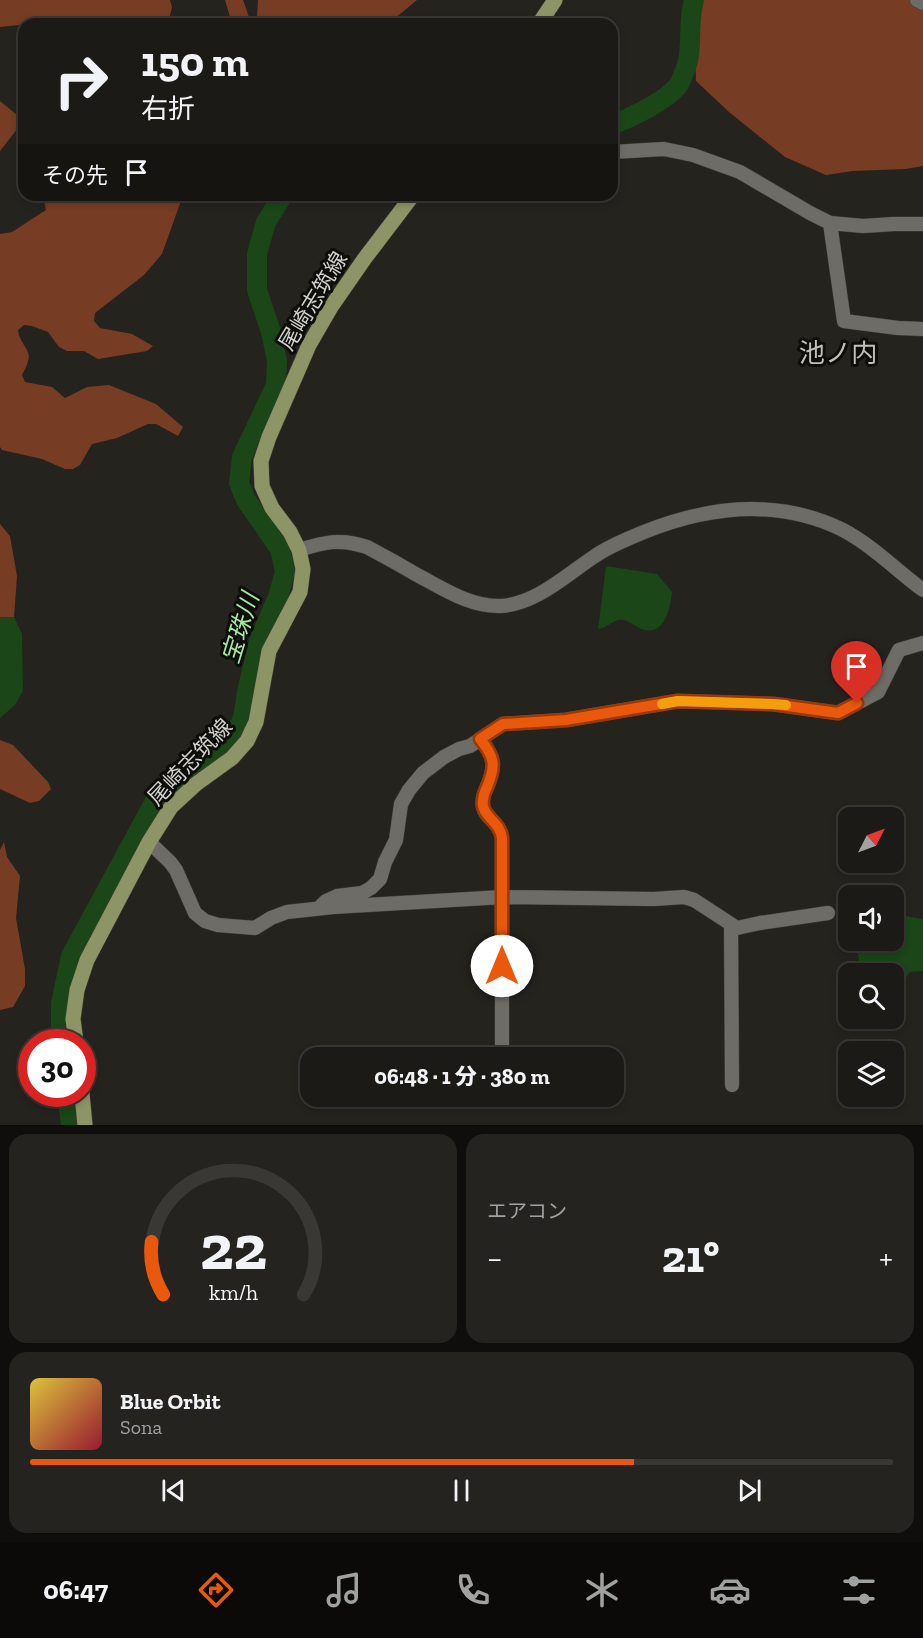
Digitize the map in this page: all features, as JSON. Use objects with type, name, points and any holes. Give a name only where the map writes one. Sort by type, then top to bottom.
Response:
[{"type":"main road","points":[[543,18],[555,0]]},
{"type":"main road","name":"尾崎志筑線","points":[[74,1029],[73,1018],[77,990],[87,960],[149,842],[171,807],[196,784],[232,758],[247,741],[256,722],[269,651],[300,592],[303,569],[299,550],[291,532],[272,508],[262,486],[261,461],[309,345],[331,307],[408,201]]},
{"type":"main road","points":[[84,1107],[86,1125]]},
{"type":"street","points":[[917,0],[923,3]]},
{"type":"street","points":[[618,152],[664,150],[693,155],[740,172],[830,223],[863,226],[923,224]]},
{"type":"street","points":[[830,223],[844,321],[898,328],[923,328]]},
{"type":"street","points":[[299,550],[334,541],[356,543],[462,598],[482,605],[501,606],[536,595],[597,554],[657,527],[721,511],[775,509],[806,516],[842,530],[864,543],[923,590]]},
{"type":"street","points":[[318,909],[323,903],[333,898],[362,893],[376,883],[380,879],[387,856],[396,840],[401,804],[408,790],[423,773],[444,757],[470,746],[503,724],[566,720],[678,701],[773,704],[838,713],[878,692],[899,650],[923,643]]},
{"type":"street","points":[[480,739],[492,757],[493,771],[482,805],[501,832],[502,1047]]},
{"type":"street","points":[[149,842],[174,866],[192,909],[198,917],[218,925],[255,928],[280,913],[502,897],[684,897],[694,900],[737,928],[828,913]]},
{"type":"street","points":[[731,925],[732,1085]]},
{"type":"shaded area","points":[[0,0],[170,0],[172,7],[169,18],[18,18],[18,25],[0,27]]},
{"type":"shaded area","points":[[225,0],[243,0],[249,17],[257,18],[230,18]]},
{"type":"shaded area","points":[[258,0],[417,0],[395,18],[257,18]]},
{"type":"shaded area","points":[[687,0],[923,0],[923,166],[826,175],[785,157],[729,112],[696,81],[695,52]]},
{"type":"shaded area","points":[[0,101],[17,115],[18,128],[0,151]]},
{"type":"shaded area","points":[[44,201],[181,201],[162,254],[144,275],[95,313],[94,321],[100,328],[132,334],[153,346],[147,351],[98,359],[84,351],[67,351],[59,347],[48,332],[32,326],[24,325],[18,330],[29,357],[22,375],[25,382],[52,387],[65,398],[87,387],[109,385],[156,404],[183,427],[178,436],[156,424],[148,424],[117,438],[92,444],[80,465],[73,469],[65,469],[42,459],[2,450],[0,447],[0,234],[12,232],[46,210]]},
{"type":"shaded area","points":[[0,524],[10,536],[17,576],[14,617],[0,617]]},
{"type":"shaded area","points":[[606,566],[657,574],[672,592],[668,613],[661,625],[649,630],[620,620],[598,629]]},
{"type":"shaded area","points":[[0,617],[14,617],[22,634],[23,691],[15,705],[0,718]]},
{"type":"shaded area","points":[[0,740],[13,745],[48,782],[51,789],[39,801],[30,803],[0,789]]},
{"type":"shaded area","points":[[4,842],[7,857],[20,876],[16,918],[25,969],[25,986],[13,1007],[0,1010],[0,850]]},
{"type":"shaded area","points":[[904,916],[923,919],[923,971],[910,972],[904,981],[904,963],[859,963],[858,951],[904,951]]},
{"type":"waterway","name":"宝珠川","points":[[618,122],[655,104],[677,87],[688,61],[694,0]]},
{"type":"waterway","name":"宝珠川","points":[[61,1029],[61,1003],[71,956],[155,801],[185,772],[228,744],[243,719],[259,641],[278,597],[285,572],[280,549],[246,500],[239,483],[242,457],[276,385],[277,361],[271,332],[257,290],[257,254],[266,222],[279,201]]},
{"type":"waterway","name":"宝珠川","points":[[69,1107],[71,1125]]},
{"type":"slow traffic","points":[[662,704],[678,701],[786,705]]},
{"type":"district","name":"池ノ内","points":[[838,353]]},
{"type":"route","points":[[502,966],[502,838],[500,829],[482,805],[493,766],[490,752],[480,739],[503,724],[566,720],[678,701],[773,704],[838,713],[857,703]]}]
